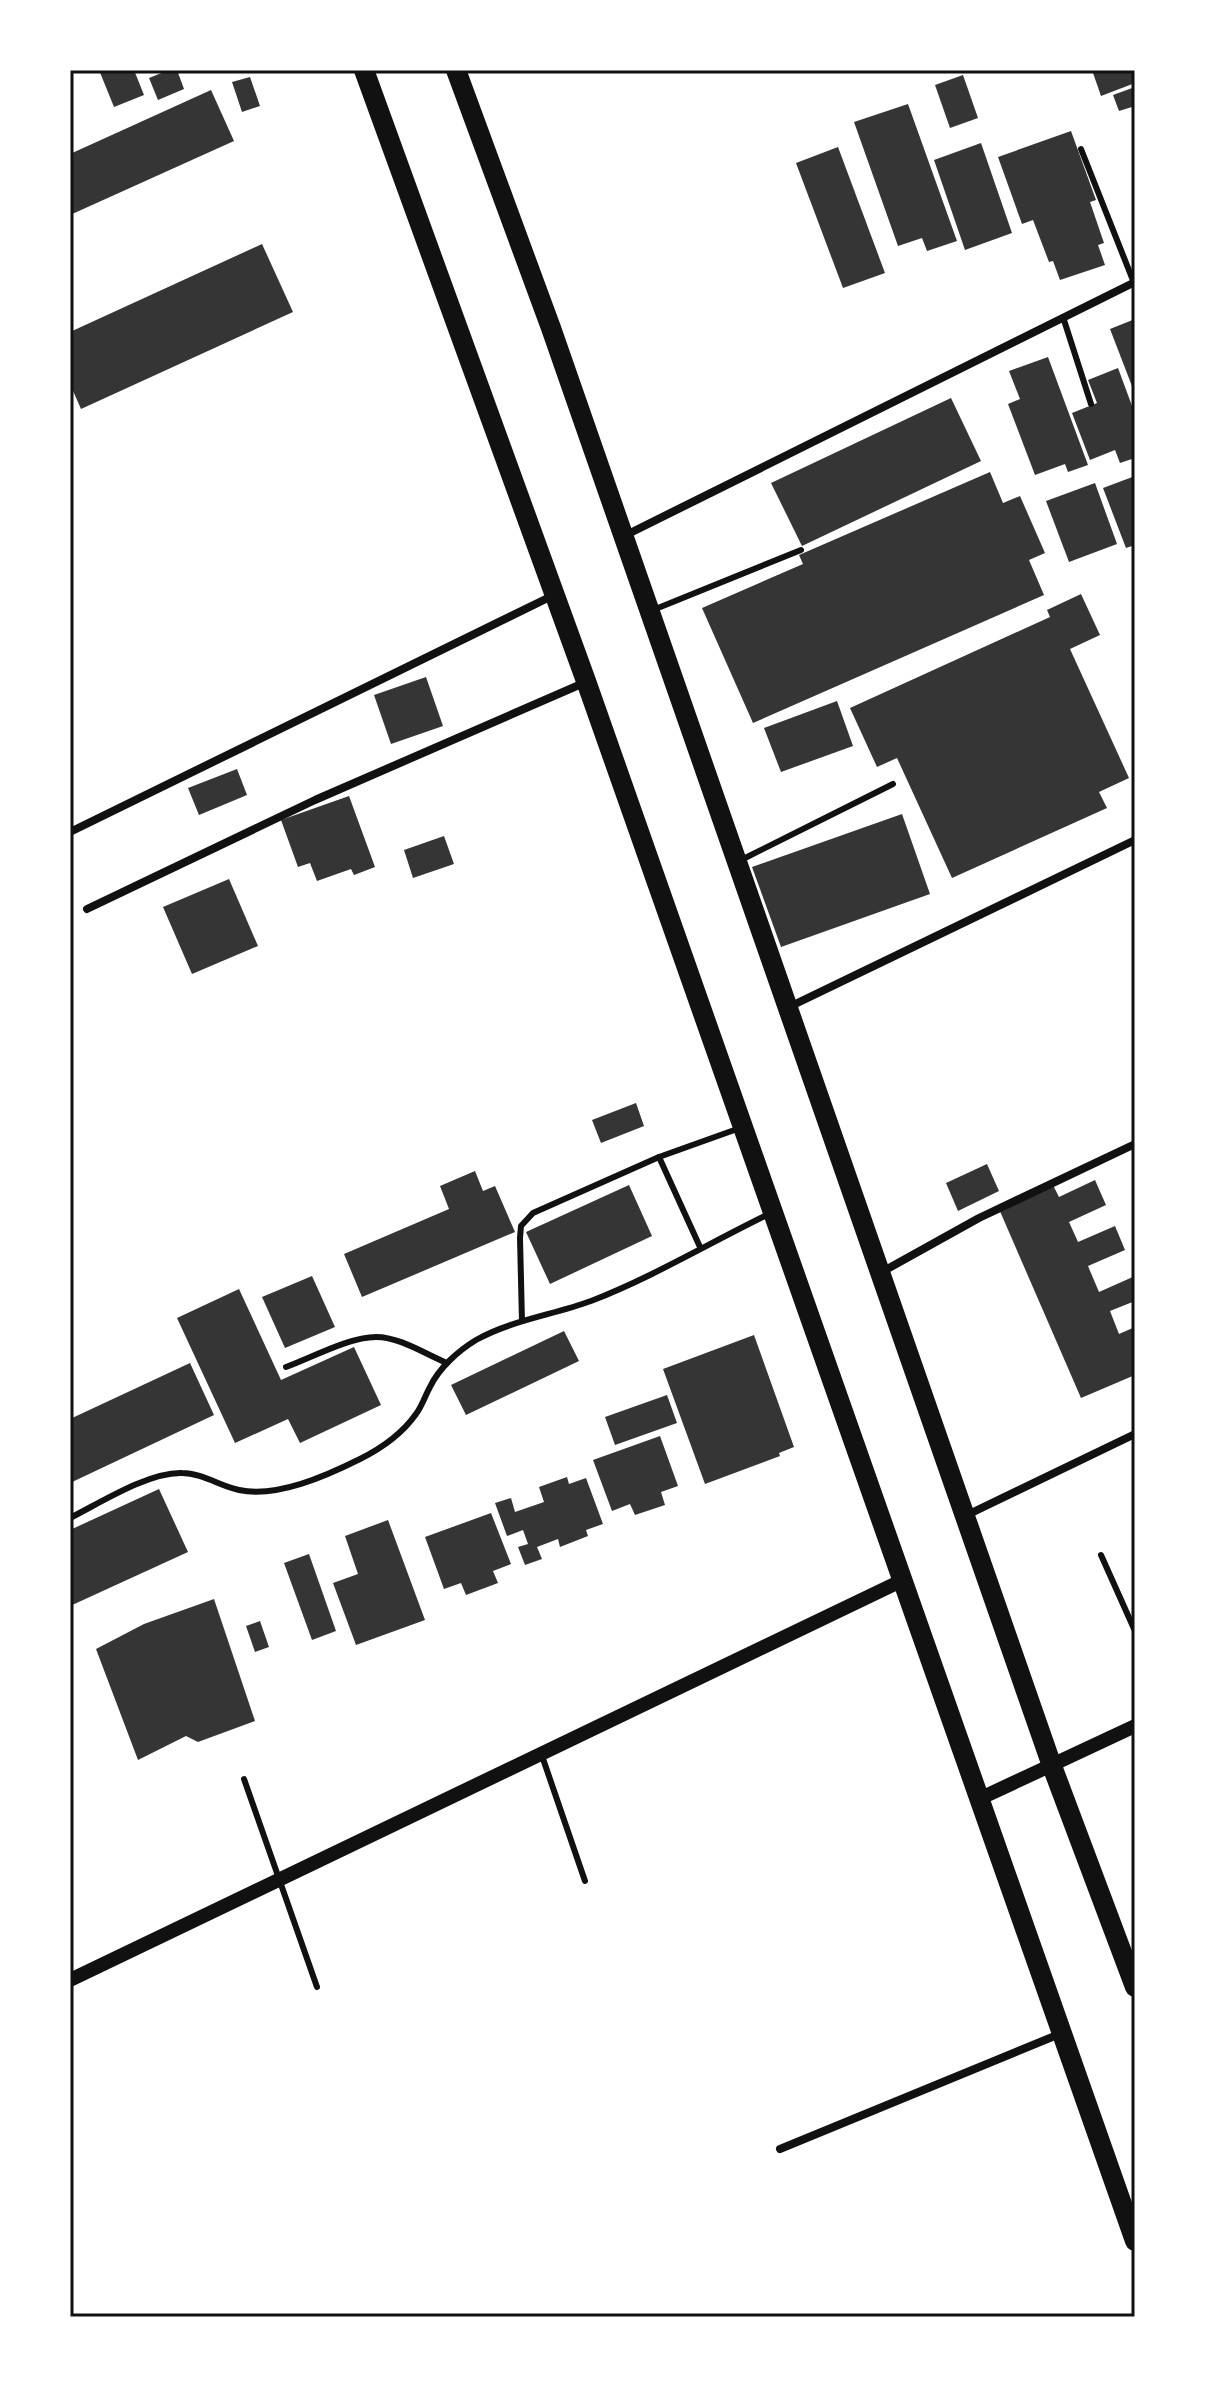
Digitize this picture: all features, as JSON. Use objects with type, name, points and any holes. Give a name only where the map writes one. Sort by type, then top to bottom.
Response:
[{"type":"main road","points":[[364,70],[586,681],[1135,2241]]},
{"type":"main road","points":[[456,70],[624,536],[1052,1766],[1135,1987]]},
{"type":"street","points":[[624,536],[1134,282]]},
{"type":"street","points":[[70,832],[555,594]]},
{"type":"street","points":[[87,909],[315,800],[586,681]]},
{"type":"street","points":[[788,1007],[1135,840]]},
{"type":"street","points":[[879,1273],[979,1218],[1135,1144]]},
{"type":"street","points":[[967,1515],[1135,1434]]},
{"type":"street","points":[[70,1980],[901,1581]]},
{"type":"street","points":[[981,1798],[1135,1726]]},
{"type":"street","points":[[780,2149],[1063,2032]]},
{"type":"lane","points":[[1081,149],[1134,282]]},
{"type":"lane","points":[[1063,317],[1091,404]]},
{"type":"lane","points":[[650,611],[801,550]]},
{"type":"lane","points":[[738,862],[893,784]]},
{"type":"lane","points":[[522,1321],[521,1226],[533,1213],[659,1157],[744,1127]]},
{"type":"lane","points":[[659,1157],[700,1247]]},
{"type":"lane","points":[[70,1518],[162,1475],[181,1472],[198,1475],[238,1490],[261,1493],[286,1489],[348,1464],[386,1444],[403,1430],[419,1411],[431,1383],[447,1363],[476,1340],[522,1321],[589,1302],[774,1211]]},
{"type":"lane","points":[[286,1367],[359,1340],[377,1337],[397,1341],[447,1363]]},
{"type":"lane","points":[[1101,1555],[1135,1631]]},
{"type":"lane","points":[[541,1753],[585,1881]]},
{"type":"lane","points":[[244,1779],[317,1987]]},
{"type":"building","points":[[99,70],[134,70],[144,95],[114,107]]},
{"type":"building","points":[[177,70],[184,89],[158,100],[149,78]]},
{"type":"building","points":[[1092,70],[1135,70],[1135,83],[1101,96]]},
{"type":"building","points":[[963,75],[978,118],[950,128],[935,85]]},
{"type":"building","points":[[250,77],[260,106],[242,112],[232,82]]},
{"type":"building","points":[[1135,87],[1135,106],[1119,111],[1113,95]]},
{"type":"building","points":[[211,90],[234,141],[70,215],[70,154]]},
{"type":"building","points":[[908,104],[957,241],[927,251],[922,238],[898,246],[854,122]]},
{"type":"building","points":[[1071,131],[1096,200],[1090,202],[1104,243],[1098,245],[1105,265],[1060,280],[1053,261],[1049,262],[1033,220],[1022,224],[998,157]]},
{"type":"building","points":[[981,143],[1012,233],[965,250],[934,160]]},
{"type":"building","points":[[838,147],[885,273],[843,288],[796,163]]},
{"type":"building","points":[[262,244],[293,312],[81,409],[70,384],[70,332]]},
{"type":"building","points":[[1135,319],[1135,394],[1110,329]]},
{"type":"building","points":[[1048,357],[1088,465],[1068,472],[1065,464],[1035,475],[1008,404],[1020,399],[1009,371]]},
{"type":"building","points":[[1118,368],[1135,414],[1135,458],[1120,463],[1115,450],[1090,460],[1072,413],[1097,403],[1088,380]]},
{"type":"building","points":[[951,398],[981,461],[802,546],[771,483]]},
{"type":"building","points":[[990,472],[1003,503],[1020,496],[1045,553],[1029,560],[1044,595],[753,723],[702,608],[803,564],[799,555]]},
{"type":"building","points":[[1135,476],[1135,545],[1126,548],[1103,488]]},
{"type":"building","points":[[1095,483],[1117,544],[1069,562],[1046,501]]},
{"type":"building","points":[[1081,594],[1100,635],[1070,649],[1129,778],[1099,792],[1107,808],[952,878],[897,758],[877,767],[850,708],[1050,617],[1047,610]]},
{"type":"building","points":[[426,677],[443,726],[391,744],[374,695]]},
{"type":"building","points":[[837,701],[853,746],[781,772],[764,728]]},
{"type":"building","points":[[237,769],[247,795],[199,815],[188,788]]},
{"type":"building","points":[[349,796],[375,867],[354,875],[351,869],[317,881],[310,863],[298,867],[281,820]]},
{"type":"building","points":[[902,814],[930,894],[781,947],[752,867]]},
{"type":"building","points":[[444,836],[454,864],[413,878],[404,850]]},
{"type":"building","points":[[229,879],[258,946],[192,974],[163,907]]},
{"type":"building","points":[[636,1103],[644,1126],[601,1143],[592,1120]]},
{"type":"building","points":[[987,1164],[999,1191],[958,1211],[946,1183]]},
{"type":"building","points":[[475,1171],[483,1191],[495,1186],[515,1232],[362,1297],[344,1254],[449,1209],[440,1186]]},
{"type":"building","points":[[1095,1180],[1106,1205],[1069,1222],[1078,1242],[1115,1226],[1125,1250],[1088,1266],[1099,1292],[1135,1276],[1135,1301],[1110,1311],[1119,1334],[1135,1327],[1135,1356],[1132,1357],[1135,1375],[1081,1398],[999,1209],[1053,1185],[1059,1197]]},
{"type":"building","points":[[629,1185],[652,1236],[550,1284],[526,1232]]},
{"type":"building","points":[[312,1276],[335,1327],[285,1348],[262,1297]]},
{"type":"building","points":[[239,1289],[281,1380],[354,1347],[381,1405],[300,1443],[288,1419],[235,1443],[177,1318]]},
{"type":"building","points":[[564,1331],[579,1361],[466,1415],[451,1385]]},
{"type":"building","points":[[754,1335],[794,1447],[779,1453],[780,1456],[705,1484],[663,1369]]},
{"type":"building","points":[[190,1363],[214,1415],[70,1483],[70,1419]]},
{"type":"building","points":[[667,1395],[677,1423],[615,1445],[605,1417]]},
{"type":"building","points":[[660,1436],[678,1486],[661,1492],[665,1505],[635,1515],[630,1504],[612,1511],[593,1460]]},
{"type":"building","points":[[567,1477],[569,1484],[586,1478],[603,1524],[586,1530],[588,1536],[560,1547],[558,1539],[537,1547],[542,1559],[525,1565],[518,1547],[528,1544],[523,1530],[507,1536],[495,1503],[511,1498],[515,1512],[544,1502],[539,1487]]},
{"type":"building","points":[[159,1489],[188,1552],[70,1606],[70,1530]]},
{"type":"building","points":[[491,1513],[511,1564],[493,1571],[498,1583],[466,1595],[461,1583],[444,1589],[425,1537]]},
{"type":"building","points":[[388,1520],[425,1620],[356,1645],[333,1583],[358,1574],[345,1536]]},
{"type":"building","points":[[309,1554],[336,1631],[312,1640],[284,1563]]},
{"type":"building","points":[[214,1599],[255,1721],[198,1742],[186,1736],[138,1760],[96,1649],[144,1624]]},
{"type":"building","points":[[260,1621],[269,1647],[255,1652],[246,1626]]}]
